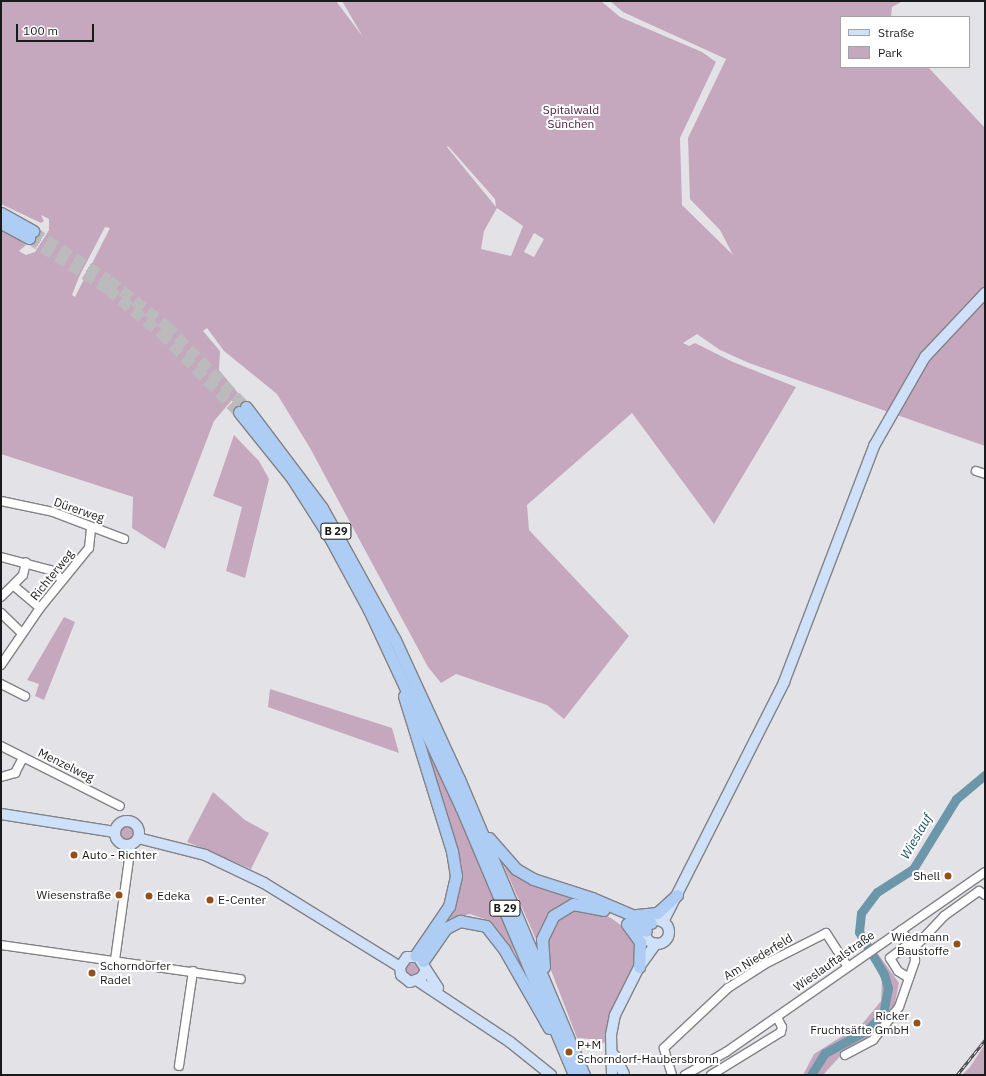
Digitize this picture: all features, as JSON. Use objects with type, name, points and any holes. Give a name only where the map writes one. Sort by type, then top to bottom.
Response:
[{"type":"highway","points":[[1,213],[31,234],[1,223]]},
{"type":"highway","name":"B 29","points":[[548,1009],[544,977],[473,813],[395,640],[346,546],[297,471],[242,409],[292,478],[329,536],[396,663],[548,1009],[584,1075]]},
{"type":"highway","points":[[396,663],[456,876],[449,906],[413,963]]},
{"type":"highway","points":[[473,813],[491,842],[516,869],[533,879],[592,898],[622,915],[650,934]]},
{"type":"highway","points":[[544,977],[542,939],[548,922],[559,911],[582,904],[622,915],[651,915],[677,896]]},
{"type":"highway","points":[[622,915],[638,935],[639,967]]},
{"type":"highway","points":[[413,963],[446,928],[460,921],[486,926],[548,1009],[574,1075]]},
{"type":"main road","points":[[619,1075],[610,1048],[615,1015],[646,956],[650,934],[663,922],[677,896],[744,767],[796,655],[874,446],[908,383],[940,339],[985,293]]},
{"type":"main road","points":[[1,814],[116,830],[129,822],[133,840]]},
{"type":"main road","points":[[116,830],[117,839],[179,847],[264,883],[364,944],[413,963],[445,998]]},
{"type":"main road","points":[[650,934],[668,938],[668,927],[663,922]]},
{"type":"main road","points":[[413,963],[406,980],[418,981],[445,998],[551,1075]]},
{"type":"main road","points":[[413,963],[418,981]]},
{"type":"street","points":[[976,470],[985,474]]},
{"type":"street","name":"Dürerweg","points":[[1,501],[53,512],[92,529],[124,539]]},
{"type":"street","name":"Richterweg","points":[[1,665],[40,608],[89,548],[92,529]]},
{"type":"street","points":[[1,556],[50,570],[63,580]]},
{"type":"street","points":[[1,597],[14,586],[26,562]]},
{"type":"street","points":[[14,586],[40,608]]},
{"type":"street","points":[[1,613],[22,633]]},
{"type":"street","points":[[1,684],[25,696]]},
{"type":"street","name":"Menzelweg","points":[[1,746],[120,806]]},
{"type":"street","points":[[1,777],[15,774],[23,758]]},
{"type":"street","points":[[115,960],[127,865],[133,840]]},
{"type":"street","name":"Wieslauftalstraße","points":[[685,1075],[777,1017],[985,872]]},
{"type":"street","points":[[909,978],[898,971],[890,958],[912,945],[944,916],[979,892],[985,895]]},
{"type":"street","points":[[845,1055],[874,1040],[886,1028],[899,1007],[909,978],[912,945],[901,930]]},
{"type":"street","name":"Am Niederfeld","points":[[672,1075],[664,1048],[728,988],[765,964],[826,933],[848,967]]},
{"type":"street","points":[[1,945],[241,979]]},
{"type":"street","points":[[179,1066],[192,971]]},
{"type":"street","points":[[711,1075],[781,1032],[782,1027],[777,1017]]},
{"type":"green space","name":"Spitalwald Sünchen","points":[[1,1],[336,1],[363,37],[342,1],[601,1],[620,17],[702,52],[716,62],[680,138],[682,205],[733,255],[720,230],[690,199],[688,138],[726,59],[623,12],[610,1],[903,1],[892,7],[891,16],[840,16],[840,68],[929,68],[985,128],[985,446],[749,363],[720,350],[697,334],[683,343],[689,346],[695,343],[733,362],[796,387],[714,524],[632,413],[527,505],[529,530],[629,636],[564,719],[547,705],[456,674],[441,683],[428,667],[310,448],[277,394],[224,351],[207,328],[203,331],[220,351],[219,370],[238,393],[214,421],[165,549],[132,528],[133,497],[1,454],[1,228],[26,245],[19,251],[26,255],[35,252],[49,230],[49,219],[41,215],[44,221],[41,223],[1,204]],"holes":[[[448,146],[495,199],[496,207],[447,147]],[[497,208],[523,226],[511,256],[481,249],[484,231]],[[105,227],[110,228],[75,297],[72,295],[79,277]],[[534,233],[544,239],[534,257],[524,252]]]},
{"type":"green space","points":[[234,435],[259,461],[269,479],[245,578],[226,571],[242,507],[213,496]]},
{"type":"green space","points":[[64,617],[75,622],[44,700],[35,696],[39,684],[27,680]]},
{"type":"green space","points":[[270,689],[392,728],[399,753],[268,707]]},
{"type":"green space","points":[[414,713],[524,964],[491,921],[470,914],[448,919],[460,889],[462,866]]},
{"type":"green space","points":[[213,792],[245,820],[269,833],[251,869],[187,842]]},
{"type":"green space","points":[[128,826],[133,828],[135,833],[133,838],[128,840],[123,838],[121,833],[123,828]]},
{"type":"green space","points":[[500,857],[522,878],[543,889],[591,901],[563,906],[538,944]]},
{"type":"green space","points":[[573,907],[591,909],[611,918],[636,936],[637,958],[614,1010],[607,1041],[597,1047],[591,1039],[577,1038],[544,952],[550,925]]},
{"type":"green space","points":[[878,954],[899,983],[893,1013],[872,1037],[844,1052],[823,1075],[803,1075],[814,1054],[863,1023],[881,1001],[882,980],[871,959]]},
{"type":"green space","points":[[414,959],[421,965],[420,975],[406,977],[403,965]]},
{"type":"green space","points":[[985,1044],[985,1075],[962,1075],[970,1067]]},
{"type":"waterway","name":"Wieslauf","points":[[811,1075],[825,1053],[867,1030],[883,1014],[888,988],[884,974],[859,932],[861,913],[877,892],[913,869],[956,799],[985,775]]},
{"type":"tunnel","points":[[33,231],[109,280],[166,325],[246,407]]},
{"type":"tunnel","points":[[29,238],[108,289],[161,333],[239,412]]},
{"type":"railway","points":[[957,1075],[985,1040]]},
{"type":"place","name":"Auto - Richter","points":[[74,855]]},
{"type":"place","name":"Shell","points":[[948,876]]},
{"type":"place","name":"Wiesenstraße","points":[[119,895]]},
{"type":"place","name":"Edeka","points":[[149,896]]},
{"type":"place","name":"E-Center","points":[[210,900]]},
{"type":"place","name":"Wiedmann Baustoffe","points":[[957,944]]},
{"type":"place","name":"Schorndorfer Radel","points":[[92,973]]},
{"type":"place","name":"Ricker Fruchtsäfte GmbH","points":[[917,1023]]},
{"type":"place","name":"P+M Schorndorf-Haubersbronn","points":[[569,1052]]}]
